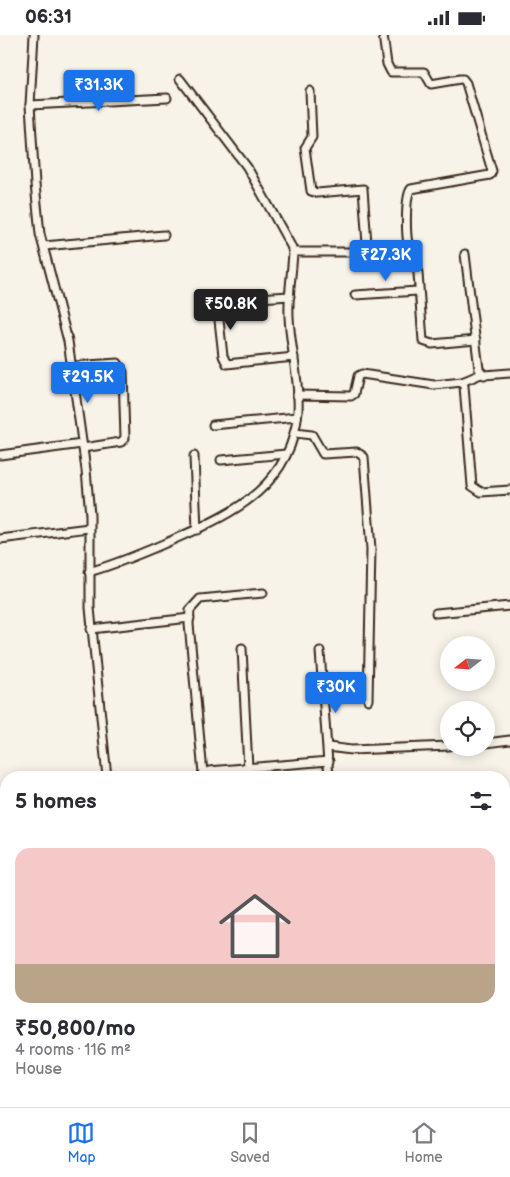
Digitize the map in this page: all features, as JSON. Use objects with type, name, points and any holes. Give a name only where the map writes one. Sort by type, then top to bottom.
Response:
[{"type":"street","points":[[34,35],[30,105],[35,185],[44,246],[65,325],[82,446],[89,528],[91,629],[106,771]]},
{"type":"street","points":[[383,35],[387,64],[391,72],[424,72],[430,84],[463,79],[492,171],[487,176],[415,188],[408,192],[407,237],[410,250],[417,260],[423,341],[432,343],[476,340]]},
{"type":"street","points":[[89,572],[131,559],[197,530],[229,515],[259,493],[272,480],[286,454],[294,433],[297,417],[294,357],[289,316],[293,252],[287,236],[247,167],[180,79]]},
{"type":"street","points":[[293,252],[358,252],[366,249],[363,189],[313,193],[311,191],[305,148],[312,137],[310,91]]},
{"type":"street","points":[[30,105],[167,98]]},
{"type":"street","points":[[44,246],[164,235]]},
{"type":"street","points":[[465,254],[481,374]]},
{"type":"street","points":[[355,295],[418,291]]},
{"type":"street","points":[[290,296],[226,300],[218,305],[218,311],[223,357],[227,364],[294,357]]},
{"type":"street","points":[[0,455],[121,442],[125,438],[123,372],[118,363],[72,366]]},
{"type":"street","points":[[297,395],[350,396],[354,393],[358,376],[362,374],[434,385],[462,382],[481,374],[510,373]]},
{"type":"street","points":[[462,382],[464,386],[472,486],[481,492],[510,490]]},
{"type":"street","points":[[213,425],[297,417]]},
{"type":"street","points":[[294,433],[312,435],[323,455],[357,452],[364,457],[371,549],[368,700]]},
{"type":"street","points":[[221,460],[286,454]]},
{"type":"street","points":[[194,456],[197,530]]},
{"type":"street","points":[[0,539],[89,528]]},
{"type":"street","points":[[202,771],[190,610],[200,599],[263,593]]},
{"type":"street","points":[[436,613],[510,607]]},
{"type":"street","points":[[91,629],[190,618]]},
{"type":"street","points":[[242,648],[248,768]]},
{"type":"street","points":[[320,651],[329,771]]},
{"type":"street","points":[[495,742],[510,740]]},
{"type":"street","points":[[328,747],[351,750],[440,746]]},
{"type":"street","points":[[228,771],[329,761]]}]
